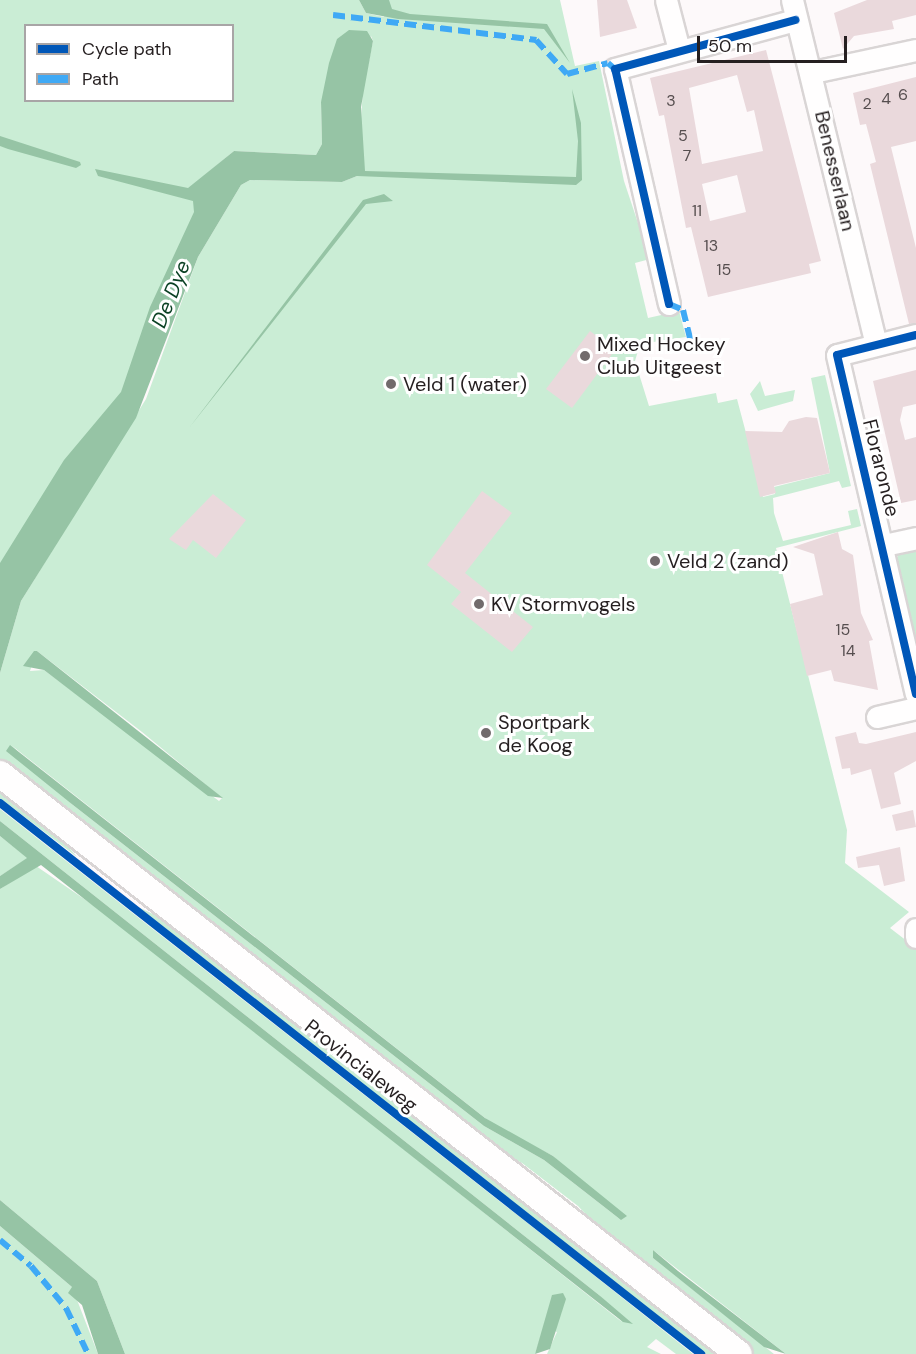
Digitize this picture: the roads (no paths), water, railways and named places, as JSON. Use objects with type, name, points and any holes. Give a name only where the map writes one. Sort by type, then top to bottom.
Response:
[{"type":"main road","name":"Provincialeweg","points":[[0,774],[739,1354]]},
{"type":"street","points":[[666,0],[679,50]]},
{"type":"street","points":[[669,304],[612,75],[621,64],[679,50],[793,10]]},
{"type":"street","name":"Benesserlaan","points":[[793,10],[813,72],[876,344]]},
{"type":"street","points":[[813,72],[916,50]]},
{"type":"street","points":[[876,344],[916,335]]},
{"type":"street","name":"Floraronde","points":[[876,344],[837,355],[884,545],[916,694]]},
{"type":"street","name":"Floraronde","points":[[884,545],[916,538]]},
{"type":"street","points":[[878,717],[916,708]]},
{"type":"street","points":[[916,929],[916,937]]},
{"type":"water","points":[[359,0],[389,0],[392,9],[410,14],[547,24],[570,63],[544,29],[398,19],[366,13]]},
{"type":"water","name":"De Dye","points":[[349,30],[367,31],[373,41],[361,107],[365,171],[576,177],[578,141],[572,89],[581,123],[582,180],[576,185],[357,176],[342,182],[250,180],[241,185],[198,257],[136,418],[21,601],[0,673],[0,563],[64,460],[121,392],[150,307],[194,212],[193,201],[98,176],[95,169],[188,188],[234,151],[316,155],[322,144],[321,102],[329,63],[337,39]]},
{"type":"water","points":[[0,136],[80,162],[81,165],[76,168],[8,149],[0,146]]},
{"type":"water","points":[[384,194],[393,201],[366,204],[189,428],[363,200]]},
{"type":"water","points":[[34,651],[37,651],[223,798],[208,796],[44,670],[23,666]]},
{"type":"water","points":[[10,745],[485,1118],[553,1156],[627,1216],[621,1220],[544,1160],[484,1126],[73,805],[6,751]]},
{"type":"water","points":[[0,821],[633,1324],[623,1322],[41,865],[0,889],[0,876],[27,858],[0,836]]},
{"type":"water","points":[[0,1200],[97,1281],[125,1354],[98,1354],[82,1305],[68,1293],[72,1287],[0,1226]]},
{"type":"water","points":[[653,1250],[786,1354],[764,1347],[653,1258]]},
{"type":"water","points":[[563,1293],[566,1299],[550,1349],[535,1354],[552,1295]]},
{"type":"place","name":"Mixed Hockey Club Uitgeest","points":[[585,356]]},
{"type":"place","name":"Veld 1 (water)","points":[[391,384]]},
{"type":"place","name":"Veld 2 (zand)","points":[[655,561]]},
{"type":"place","name":"KV Stormvogels","points":[[479,604]]},
{"type":"place","name":"Sportpark de Koog","points":[[486,733]]}]
